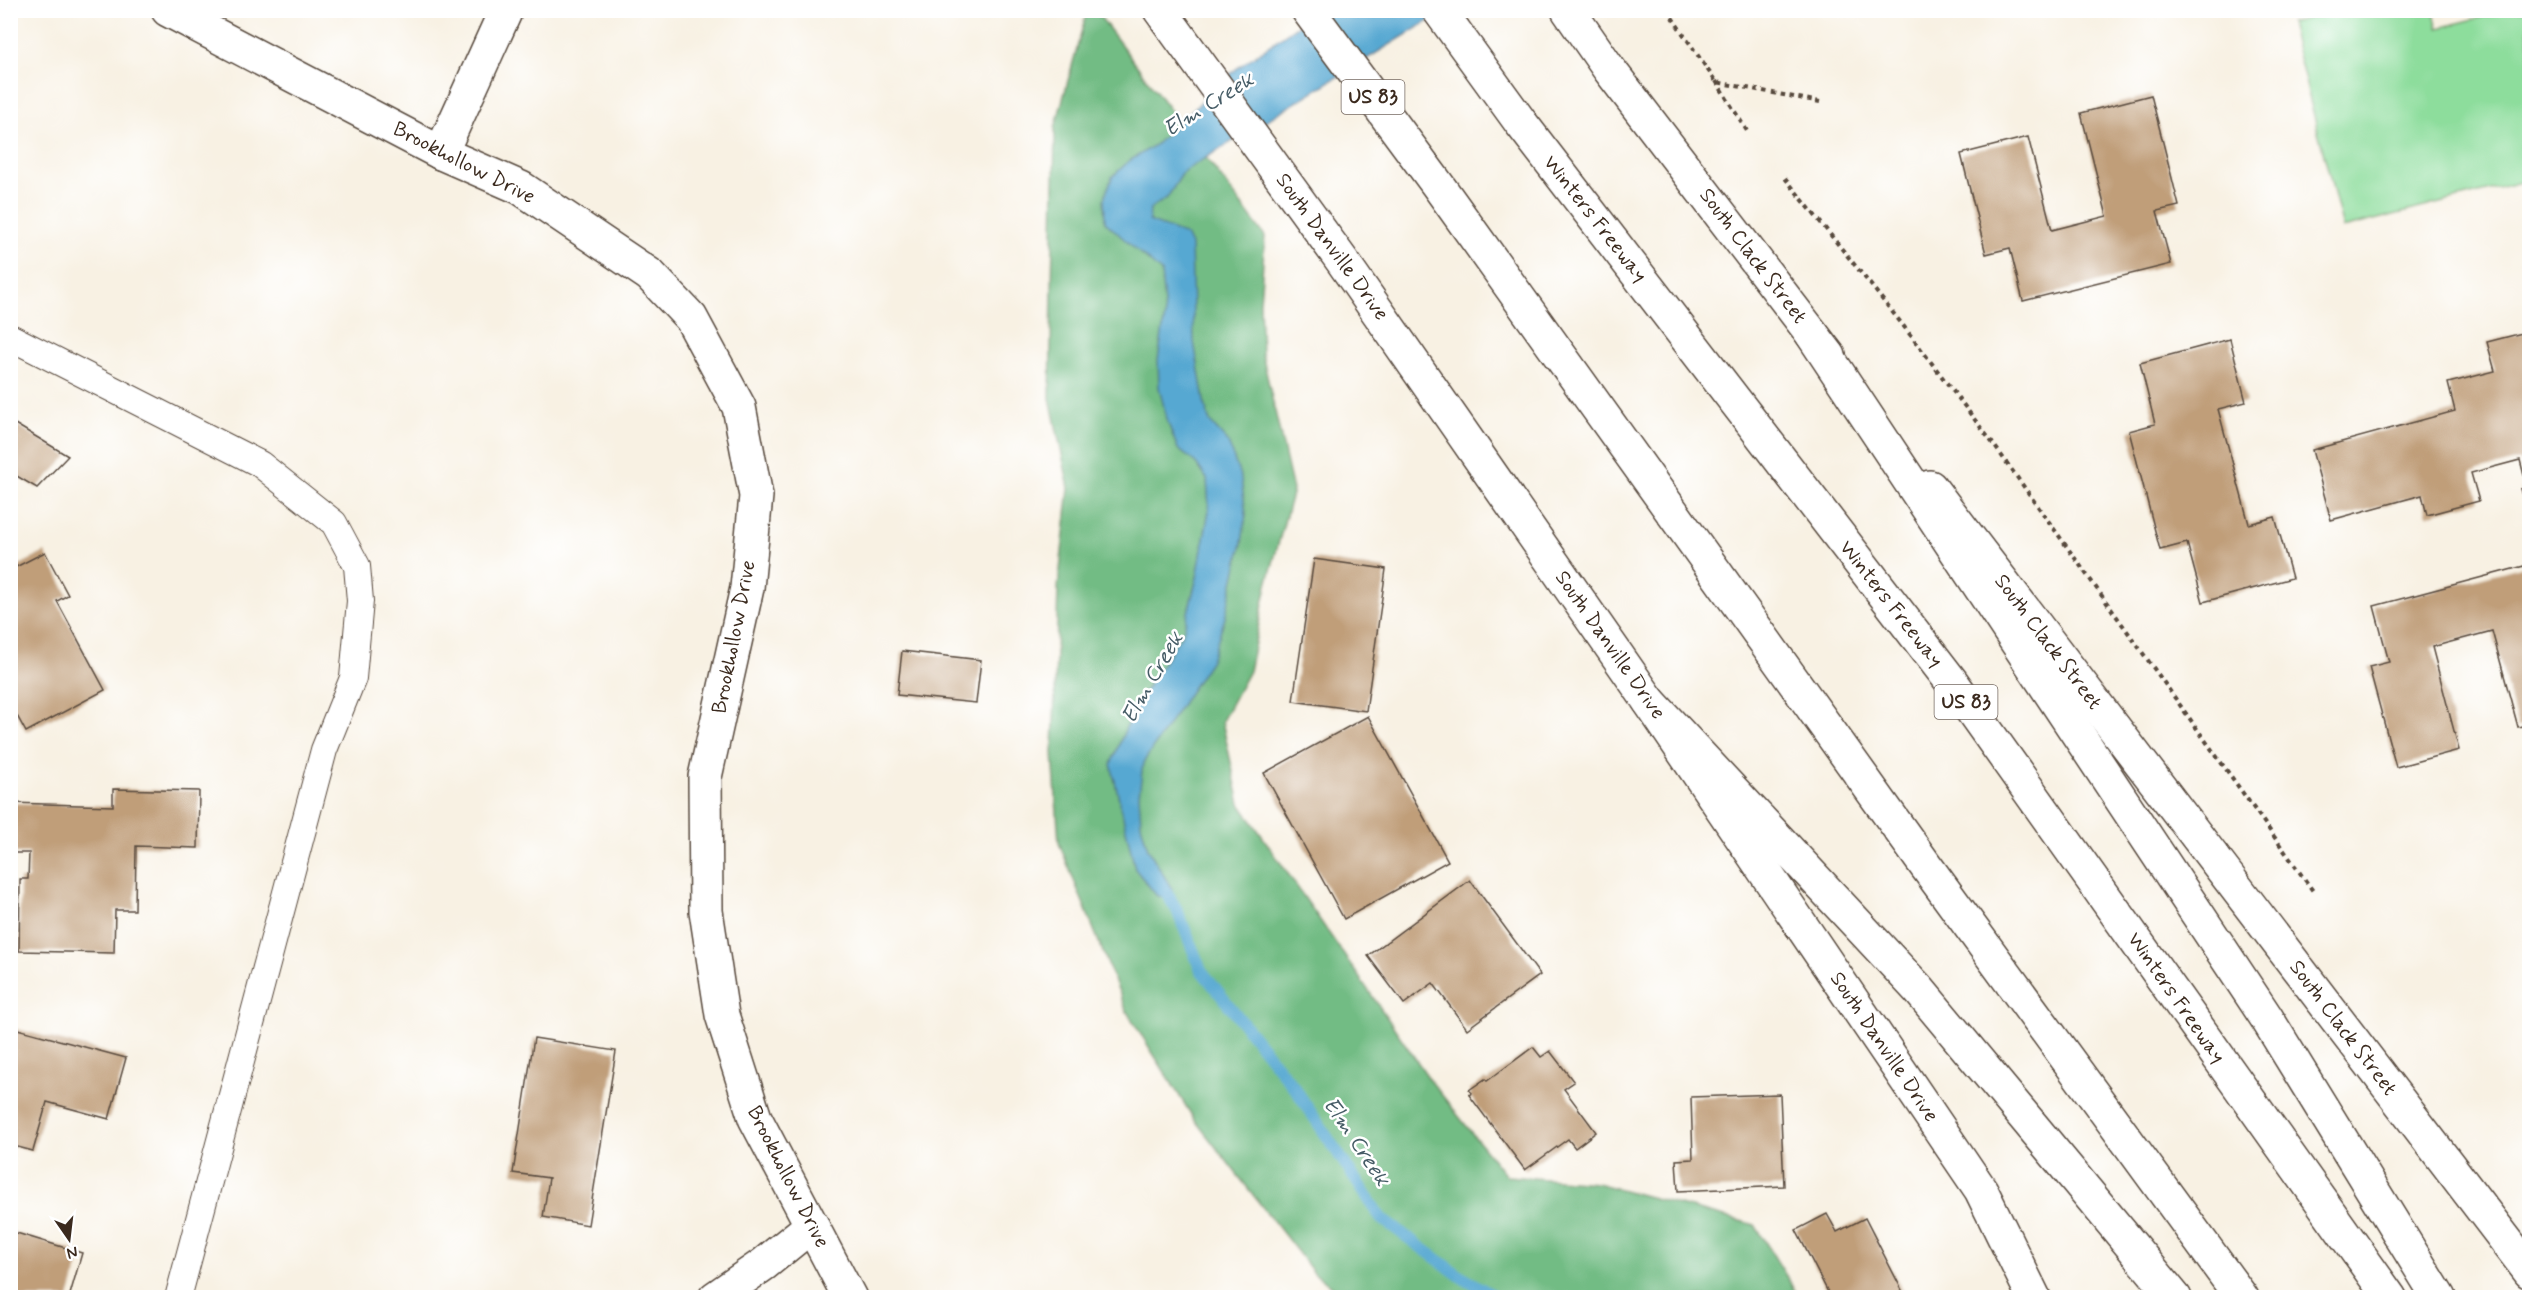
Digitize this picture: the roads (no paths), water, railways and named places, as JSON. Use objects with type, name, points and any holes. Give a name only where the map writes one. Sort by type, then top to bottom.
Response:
[{"type":"main road","name":"Brookhollow Drive","points":[[168,10],[441,153],[521,188],[650,275],[691,318],[739,407],[756,496],[747,588],[705,777],[706,911],[722,1015],[755,1118],[850,1298]]},
{"type":"main road","points":[[441,153],[506,10]]},
{"type":"main road","name":"South Danville Drive","points":[[1160,10],[1344,262],[1650,701],[1981,1190],[2034,1298]]},
{"type":"main road","name":"US 83","points":[[1308,10],[1437,184],[1926,866],[2242,1298]]},
{"type":"main road","name":"Winters Freeway","points":[[1439,10],[1521,123],[1951,681],[2390,1298]]},
{"type":"main road","name":"South Clack Street","points":[[1568,10],[1609,69],[2529,1272]]},
{"type":"main road","points":[[1812,334],[2265,1017],[2439,1298]]},
{"type":"main road","points":[[1650,701],[1919,990],[2175,1298]]},
{"type":"main road","points":[[715,1298],[764,1264],[812,1226]]},
{"type":"lane","points":[[10,337],[260,464],[334,523],[357,566],[360,601],[353,678],[324,750],[177,1298]]},
{"type":"water","points":[[1318,11],[1445,11],[1184,171],[1167,198],[1150,209],[1149,221],[1186,235],[1191,245],[1194,341],[1204,401],[1210,422],[1228,442],[1241,479],[1246,514],[1242,543],[1225,618],[1211,660],[1143,763],[1139,795],[1141,824],[1148,849],[1172,889],[1170,897],[1157,896],[1135,869],[1111,764],[1134,708],[1183,632],[1197,577],[1209,510],[1207,479],[1196,463],[1178,449],[1168,423],[1159,388],[1158,360],[1165,315],[1161,272],[1105,222],[1104,199],[1112,177],[1129,161],[1155,145],[1236,69]]},
{"type":"waterway","name":"Elm Creek","points":[[1161,884],[1177,910],[1201,970],[1296,1090],[1381,1218],[1463,1278],[1497,1298]]}]
